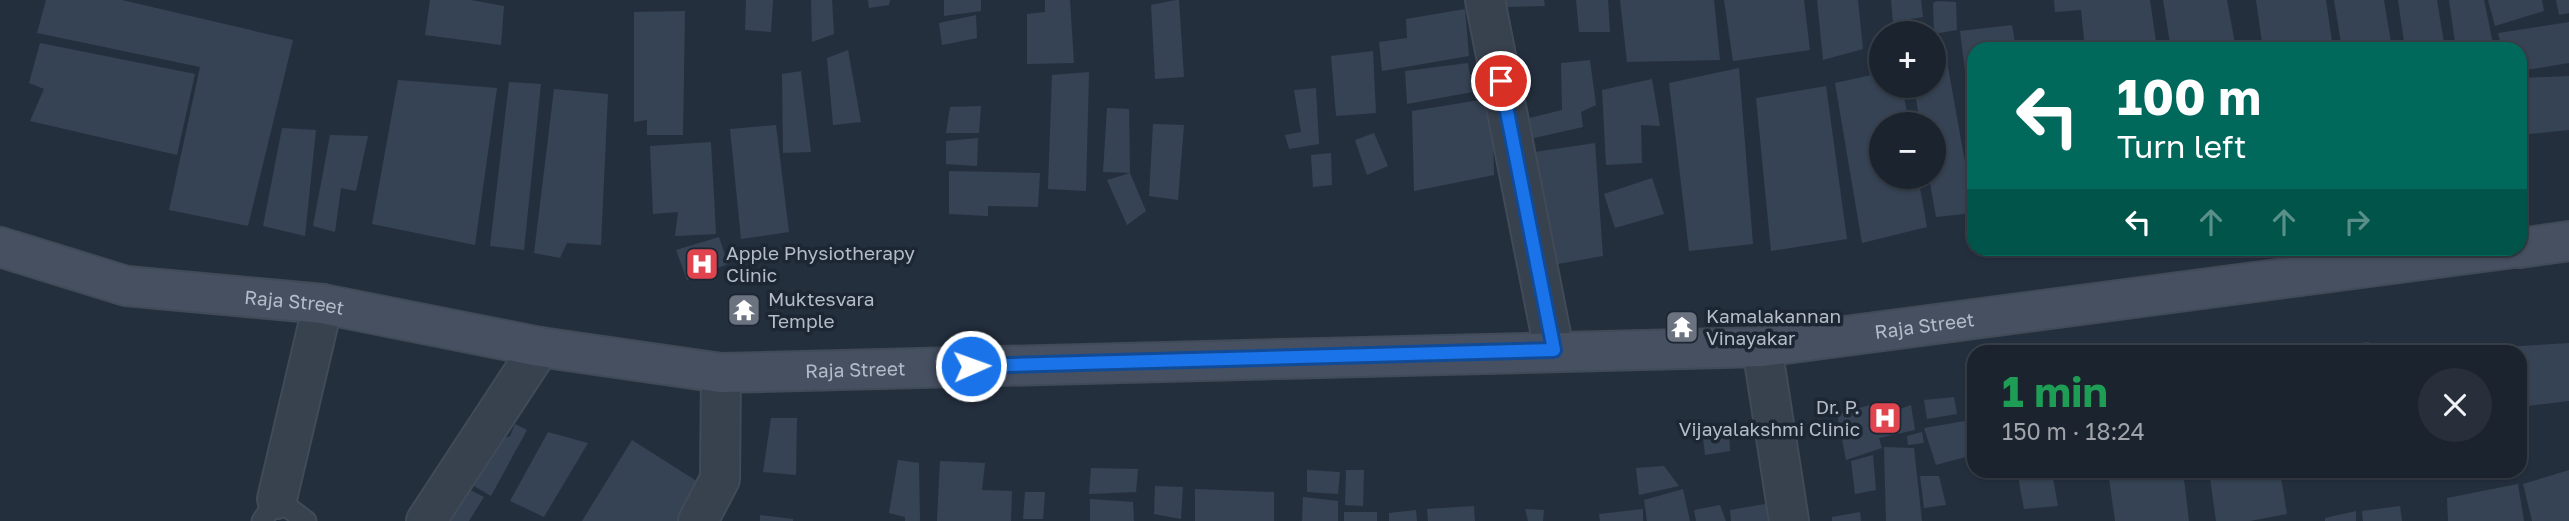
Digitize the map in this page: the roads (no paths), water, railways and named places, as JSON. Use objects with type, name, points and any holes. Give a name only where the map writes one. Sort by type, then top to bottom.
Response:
[{"type":"main road","points":[[2527,247],[2569,241]]},
{"type":"main road","name":"Raja Street","points":[[0,247],[126,286],[323,304],[540,347],[721,373],[1554,350],[1762,347],[2452,256]]},
{"type":"street","points":[[1485,0],[1554,350]]},
{"type":"street","points":[[282,514],[323,304]]},
{"type":"street","points":[[426,521],[540,347]]},
{"type":"street","points":[[1762,347],[1789,521]]},
{"type":"street","points":[[698,521],[720,478],[721,373]]},
{"type":"place","name":"Apple Physiotherapy Clinic","points":[[702,264]]},
{"type":"place","name":"Muktesvara Temple","points":[[744,310]]},
{"type":"place","name":"Kamalakannan Vinayakar","points":[[1682,327]]},
{"type":"place","name":"Dr. P. Vijayalakshmi Clinic","points":[[1885,418]]}]
